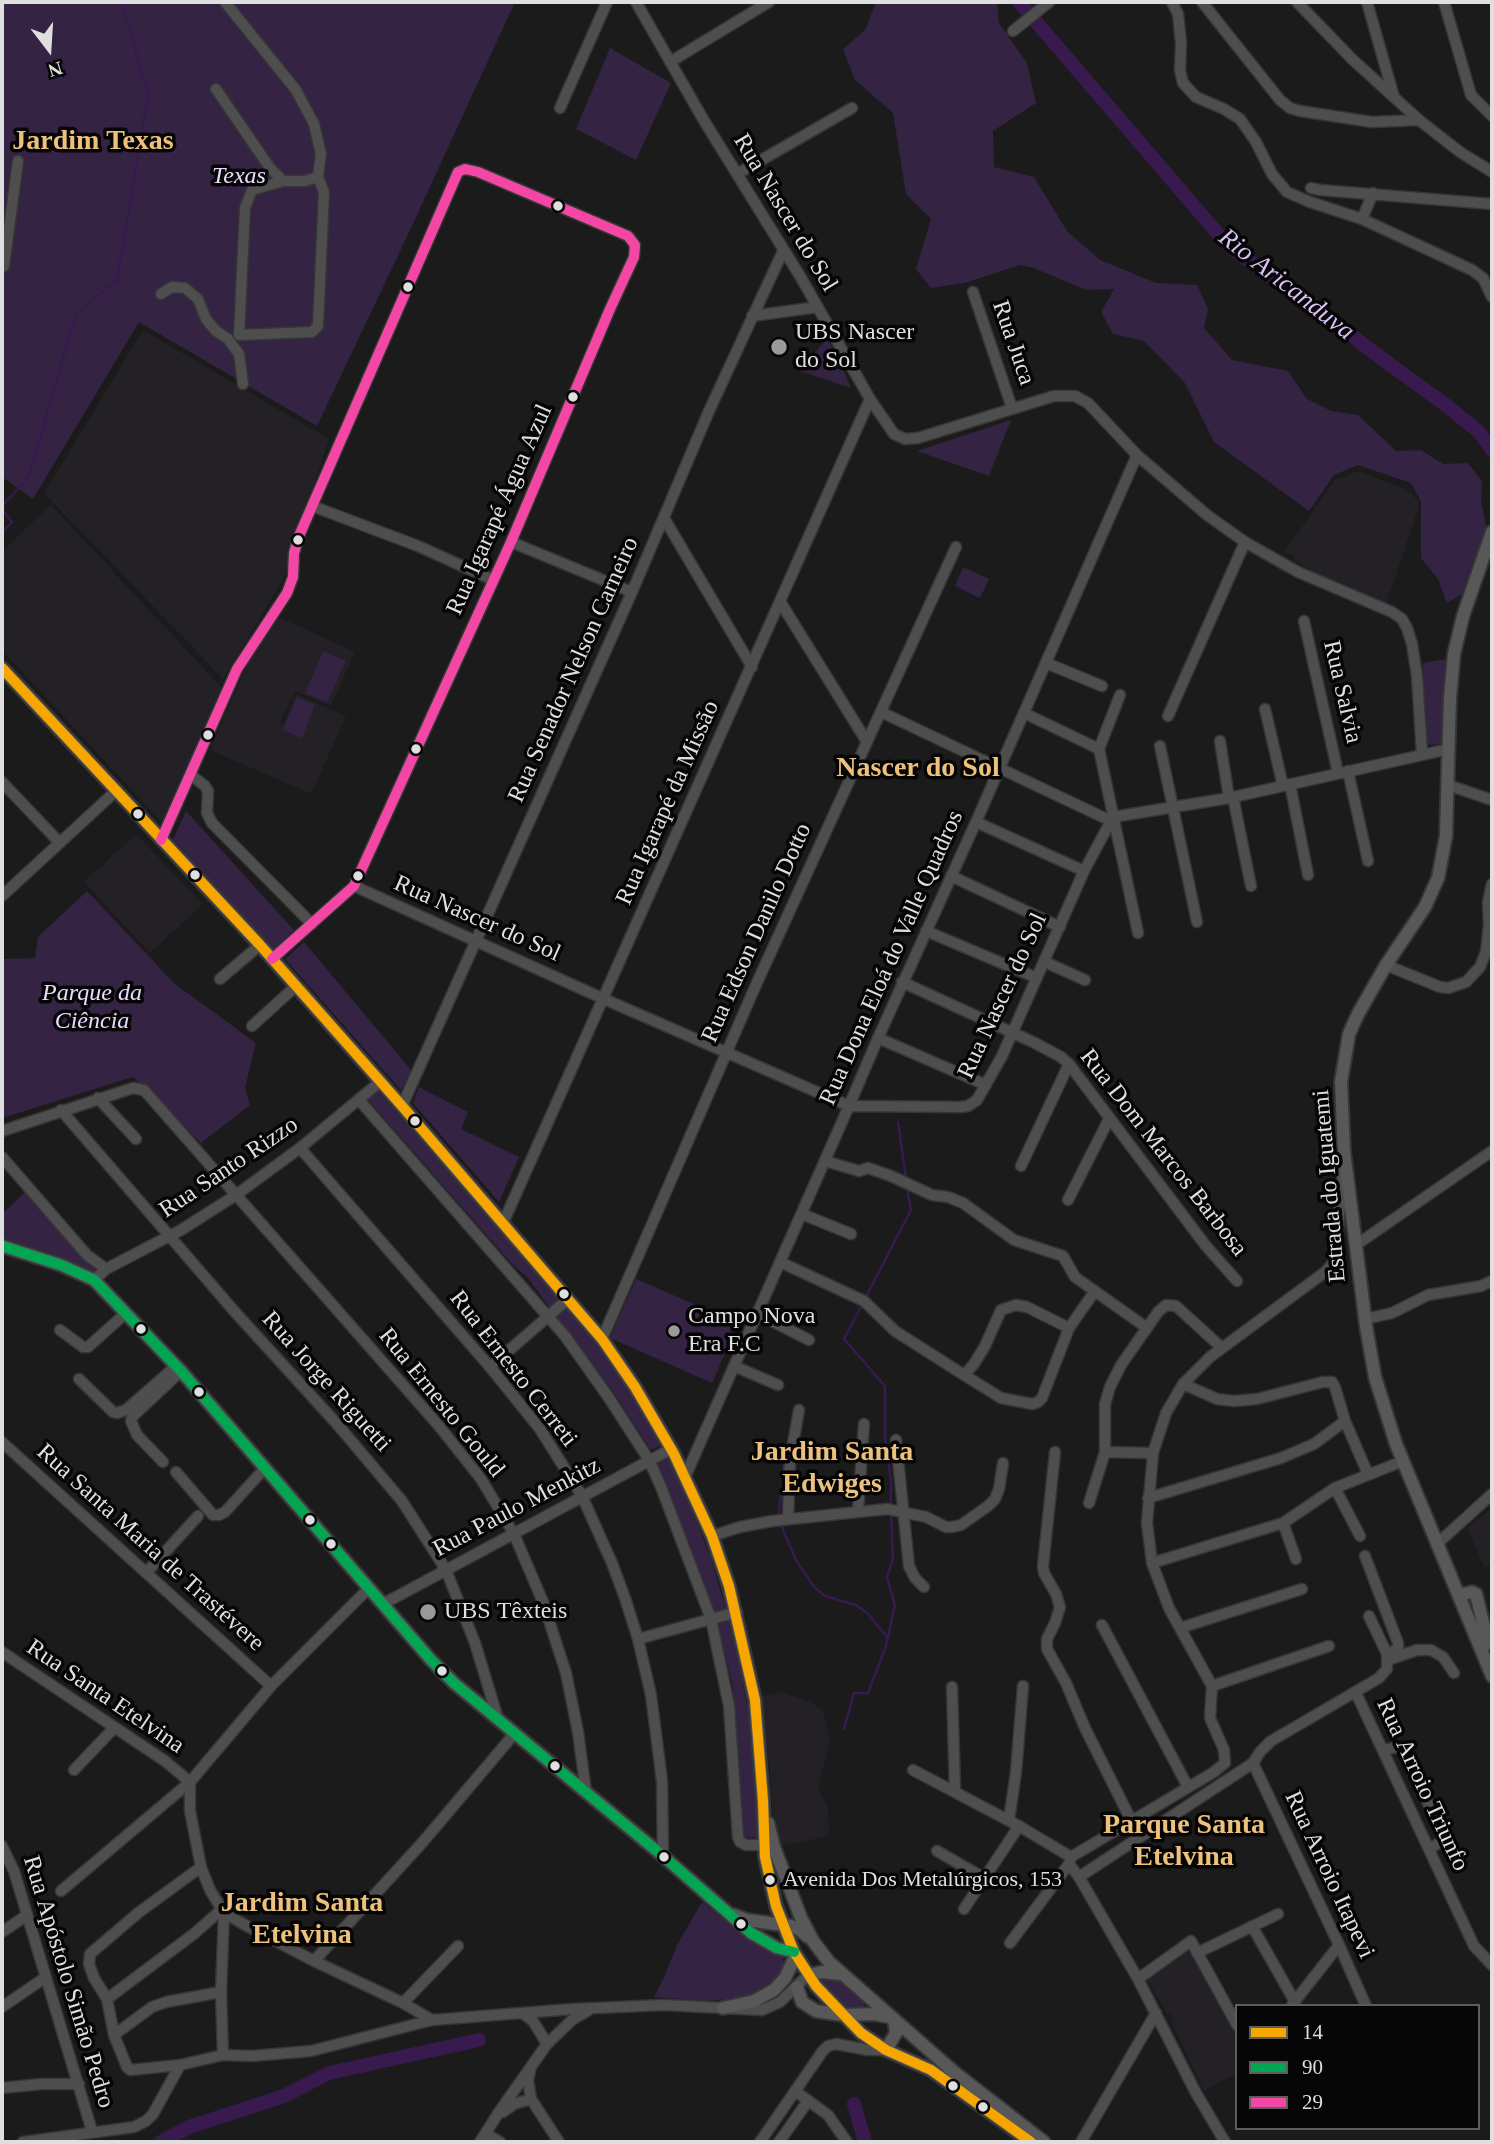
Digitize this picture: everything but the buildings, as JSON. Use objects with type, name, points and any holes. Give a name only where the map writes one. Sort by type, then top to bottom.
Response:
[{"type":"main road","name":"Estrada do Iguatemi","points":[[1492,531],[1466,606],[1454,654],[1445,847],[1438,878],[1415,923],[1386,965],[1358,1014],[1349,1034],[1340,1082],[1356,1245],[1375,1377],[1404,1461],[1492,1676]]},
{"type":"main road","points":[[2,668],[260,945],[402,1105],[602,1339],[635,1387],[685,1477],[712,1536],[737,1612],[755,1700],[763,1801],[763,1845],[773,1898],[795,1953],[808,1975],[862,2033],[886,2050],[931,2070],[1031,2142]]},
{"type":"main road","points":[[2,1246],[61,1265],[94,1280],[178,1368],[431,1660],[454,1683],[763,1942],[795,1953]]},
{"type":"main road","points":[[763,1801],[774,1847],[813,1941]]},
{"type":"main road","points":[[724,1910],[747,1920],[781,1923],[800,1930],[840,1973],[954,2072],[1044,2142]]},
{"type":"main road","points":[[723,2008],[754,2001],[774,1990],[785,1978],[795,1953]]},
{"type":"main road","points":[[808,1975],[822,1972],[840,1973]]},
{"type":"main road","points":[[797,1987],[802,2002],[810,2009],[843,2015],[874,2014],[894,2019]]},
{"type":"main road","points":[[886,2050],[896,2033],[894,2019]]},
{"type":"street","points":[[161,293],[172,287],[185,288],[198,299],[206,319],[216,331],[234,337],[312,332],[318,326],[324,192],[318,177],[321,154],[314,124],[296,90],[225,2]]},
{"type":"street","points":[[560,108],[607,2]]},
{"type":"street","name":"Rua Nascer do Sol","points":[[636,2],[870,399],[894,434],[905,439],[918,438],[1054,396],[1075,396],[1088,403],[1137,455],[1192,505],[1245,542],[1298,572],[1392,612],[1402,619],[1412,644],[1417,676],[1422,754]]},
{"type":"street","points":[[670,62],[769,2]]},
{"type":"street","points":[[1172,2],[1178,15],[1183,83],[1203,101],[1224,108],[1240,119],[1256,142],[1272,174],[1287,192],[1362,219],[1472,271],[1483,278],[1492,297]]},
{"type":"street","points":[[1202,2],[1280,100],[1290,108],[1372,122],[1419,120]]},
{"type":"street","points":[[1297,2],[1352,59],[1419,120],[1460,152],[1492,172]]},
{"type":"street","points":[[1367,2],[1394,98]]},
{"type":"street","points":[[1444,2],[1471,95],[1492,116]]},
{"type":"street","points":[[1013,32],[1046,4]]},
{"type":"street","points":[[216,89],[270,168],[284,181]]},
{"type":"street","points":[[737,174],[852,108]]},
{"type":"street","points":[[4,265],[18,161]]},
{"type":"street","name":"Rua Igarapé Água Azul","points":[[161,840],[237,669],[287,593],[293,577],[294,553],[312,506],[455,175],[471,169],[628,236],[635,245],[634,257],[511,542],[354,886],[272,959]]},
{"type":"street","points":[[243,384],[234,337],[245,208],[252,190],[284,181],[305,181],[318,177]]},
{"type":"street","points":[[1311,188],[1492,204]]},
{"type":"street","points":[[1362,219],[1373,193]]},
{"type":"street","points":[[2,205],[11,215]]},
{"type":"street","name":"Rua Senador Nelson Carneiro","points":[[402,1105],[783,251]]},
{"type":"street","name":"Rua Juca","points":[[973,292],[1012,408]]},
{"type":"street","points":[[752,316],[818,307]]},
{"type":"street","name":"Rua Igarapé da Missão","points":[[503,1223],[870,399]]},
{"type":"street","name":"Rua Dona Eloá do Valle Quadros","points":[[685,1477],[1137,455]]},
{"type":"street","points":[[312,506],[418,546],[493,580]]},
{"type":"street","points":[[664,518],[752,667]]},
{"type":"street","points":[[511,542],[632,592]]},
{"type":"street","points":[[1168,716],[1245,542]]},
{"type":"street","name":"Rua Edson Danilo Dotto","points":[[602,1339],[726,1051],[956,547]]},
{"type":"street","points":[[781,603],[867,741]]},
{"type":"street","name":"Rua Salvia","points":[[1304,621],[1367,861]]},
{"type":"street","points":[[1046,663],[1101,686]]},
{"type":"street","points":[[1120,695],[1099,749],[1138,933]]},
{"type":"street","points":[[1265,709],[1308,875]]},
{"type":"street","points":[[881,712],[1112,819],[1231,797],[1449,749]]},
{"type":"street","points":[[1024,713],[1099,749]]},
{"type":"street","points":[[1220,741],[1251,886]]},
{"type":"street","points":[[1160,746],[1197,922]]},
{"type":"street","points":[[191,775],[208,791],[207,813],[212,823],[312,924]]},
{"type":"street","points":[[2,782],[60,843]]},
{"type":"street","points":[[1448,785],[1492,800]]},
{"type":"street","points":[[2,896],[117,790]]},
{"type":"street","name":"Rua Nascer do Sol","points":[[354,886],[849,1107],[961,1107],[977,1100],[986,1085],[1013,1033],[1084,871],[1112,819]]},
{"type":"street","points":[[976,822],[1084,871]]},
{"type":"street","points":[[951,876],[1060,927]]},
{"type":"street","points":[[1386,965],[1440,987],[1458,986],[1471,978],[1486,952],[1491,924],[1488,902],[1492,884]]},
{"type":"street","points":[[926,931],[1037,978]]},
{"type":"street","points":[[220,979],[260,945]]},
{"type":"street","points":[[1045,962],[1085,980]]},
{"type":"street","name":"Rua Dom Marcos Barbosa","points":[[902,982],[1061,1057],[1206,1245],[1237,1281]]},
{"type":"street","points":[[252,1026],[296,986]]},
{"type":"street","points":[[878,1038],[986,1085]]},
{"type":"street","points":[[1021,1166],[1069,1065]]},
{"type":"street","name":"Rua Santo Rizzo","points":[[94,1280],[106,1269],[170,1235],[236,1195],[300,1148],[381,1081]]},
{"type":"street","name":"Rua Ernesto Gould","points":[[98,1098],[133,1088],[144,1090],[439,1426],[481,1479],[514,1534],[543,1602],[566,1674],[578,1732],[586,1792]]},
{"type":"street","points":[[2,1130],[98,1098],[136,1139]]},
{"type":"street","points":[[359,1100],[548,1317],[609,1398],[649,1460],[711,1619],[729,1706],[738,1837],[740,1842],[763,1845]]},
{"type":"street","name":"Rua Jorge Riguetti","points":[[61,1110],[402,1501],[446,1570],[475,1643],[498,1719]]},
{"type":"street","points":[[1068,1200],[1109,1119]]},
{"type":"street","name":"Rua Ernesto Cerreti","points":[[300,1148],[490,1367],[540,1429],[582,1496],[612,1563],[638,1639],[651,1695],[662,1781],[663,1856]]},
{"type":"street","points":[[1356,1245],[1492,1150]]},
{"type":"street","points":[[1010,1943],[1070,1860],[1225,1763],[1224,1750],[1210,1718],[1212,1686],[1166,1601],[1152,1563],[1147,1523],[1153,1453],[1166,1413],[1183,1384],[1222,1348],[1334,1263],[1345,1151]]},
{"type":"street","points":[[2,1157],[87,1255],[106,1269]]},
{"type":"street","points":[[825,1161],[859,1171],[868,1168],[932,1195],[963,1203],[1014,1240],[1063,1256],[1075,1277],[1147,1328]]},
{"type":"street","points":[[802,1214],[851,1234]]},
{"type":"street","points":[[780,1262],[864,1301],[895,1331],[1001,1398],[1032,1404],[1041,1398],[1069,1328],[1096,1291]]},
{"type":"street","points":[[1365,1319],[1392,1313],[1428,1295],[1481,1286],[1492,1281]]},
{"type":"street","points":[[490,1367],[568,1299]]},
{"type":"street","points":[[1089,1503],[1105,1451],[1106,1396],[1121,1365],[1166,1305],[1173,1304],[1222,1348]]},
{"type":"street","points":[[964,1375],[985,1346],[1001,1310],[1016,1305],[1027,1307],[1069,1328]]},
{"type":"street","points":[[60,1330],[83,1347],[88,1347],[126,1313]]},
{"type":"street","points":[[758,1314],[809,1340]]},
{"type":"street","points":[[734,1366],[778,1385]]},
{"type":"street","points":[[79,1379],[117,1413],[126,1410],[178,1368]]},
{"type":"street","points":[[163,1462],[136,1435],[131,1421],[178,1368]]},
{"type":"street","points":[[1183,1384],[1217,1399],[1234,1401],[1257,1399],[1330,1382],[1335,1387],[1345,1421],[1367,1474]]},
{"type":"street","points":[[788,1519],[790,1461],[799,1410]]},
{"type":"street","points":[[1148,1498],[1292,1453],[1314,1444],[1345,1421]]},
{"type":"street","points":[[858,1511],[864,1424]]},
{"type":"street","points":[[896,1440],[896,1510],[909,1566],[924,1587]]},
{"type":"street","name":"Rua Santa Maria de Trastévere","points":[[2,1442],[271,1686]]},
{"type":"street","name":"Rua Paulo Menkitz","points":[[383,1604],[671,1449]]},
{"type":"street","points":[[1105,1451],[1153,1453]]},
{"type":"street","points":[[1055,1452],[1043,1566],[1060,1607],[1047,1639],[1047,1649],[1131,1820]]},
{"type":"street","points":[[1152,1563],[1283,1523],[1335,1488],[1404,1461]]},
{"type":"street","points":[[712,1536],[740,1527],[858,1511],[896,1510],[926,1517],[946,1527],[961,1525],[995,1499],[1003,1463]]},
{"type":"street","points":[[176,1472],[213,1515],[219,1515],[225,1512],[265,1468]]},
{"type":"street","points":[[1335,1488],[1360,1536]]},
{"type":"street","points":[[1438,1543],[1492,1494]]},
{"type":"street","points":[[146,1573],[198,1516]]},
{"type":"street","points":[[1283,1523],[1296,1559]]},
{"type":"street","points":[[1365,1556],[1398,1643],[1398,1649],[1388,1657]]},
{"type":"street","points":[[61,1891],[190,1782],[271,1686],[369,1588]]},
{"type":"street","points":[[1180,1628],[1302,1589]]},
{"type":"street","points":[[638,1639],[737,1612]]},
{"type":"street","points":[[1079,1877],[1253,1763],[1271,1741],[1379,1678],[1387,1669],[1388,1657],[1370,1616]]},
{"type":"street","points":[[1102,1625],[1188,1787]]},
{"type":"street","points":[[1212,1686],[1329,1646]]},
{"type":"street","points":[[1388,1657],[1417,1650],[1430,1650],[1443,1657],[1454,1673]]},
{"type":"street","name":"Rua Santa Etelvina","points":[[2,1652],[165,1762],[190,1782],[190,1811],[201,1867],[210,1890],[223,1911]]},
{"type":"street","points":[[952,1686],[956,1792]]},
{"type":"street","points":[[1009,1820],[1017,1772],[1023,1686]]},
{"type":"street","name":"Rua Arroio Triunfo","points":[[1356,1693],[1474,1946],[1492,1965]]},
{"type":"street","points":[[74,1770],[114,1728]]},
{"type":"street","points":[[314,1961],[422,1843],[515,1733]]},
{"type":"street","points":[[1384,1750],[1397,1747],[1403,1750],[1442,1833],[1441,1842],[1429,1849]]},
{"type":"street","name":"Rua Arroio Itapevi","points":[[1253,1763],[1365,2004]]},
{"type":"street","points":[[913,1770],[1009,1820],[1070,1860],[1138,1979],[1225,2142]]},
{"type":"street","points":[[964,1909],[1019,1826]]},
{"type":"street","name":"Rua Apóstolo Simão Pedro","points":[[2,1846],[14,1871],[92,2131]]},
{"type":"street","points":[[937,1851],[984,1878]]},
{"type":"street","points":[[201,1867],[138,1913],[90,1955],[89,1964],[107,1999],[114,2035],[130,2070],[180,2065],[223,2055],[252,2056],[311,2051],[432,2020],[593,2008],[664,2006],[762,2010],[780,2002],[808,1975]]},
{"type":"street","points":[[223,1911],[314,1961],[432,2020]]},
{"type":"street","points":[[223,1911],[223,2055]]},
{"type":"street","points":[[107,1999],[223,1911]]},
{"type":"street","points":[[1197,1953],[1278,1914]]},
{"type":"street","points":[[2,1932],[27,1915]]},
{"type":"street","points":[[1252,1926],[1293,2004],[1339,1945]]},
{"type":"street","points":[[1138,1979],[1191,1941],[1235,2021]]},
{"type":"street","points":[[402,2003],[458,1946]]},
{"type":"street","points":[[2,2007],[46,1977]]},
{"type":"street","points":[[114,2035],[159,2004],[221,1992]]},
{"type":"street","points":[[500,2142],[483,2138],[547,2044],[572,2020],[593,2008]]},
{"type":"street","points":[[1081,2142],[1156,2012]]},
{"type":"street","points":[[524,2014],[533,2021],[547,2044]]},
{"type":"street","points":[[760,2142],[828,2046],[836,2044],[868,2050],[886,2050]]},
{"type":"street","points":[[23,2142],[134,2127],[153,2114],[180,2065]]},
{"type":"street","points":[[530,2070],[528,2080],[531,2099],[559,2142]]},
{"type":"street","points":[[2,2088],[79,2084]]},
{"type":"street","points":[[796,2091],[828,2116],[846,2142]]},
{"type":"street","points":[[493,2122],[514,2104],[531,2099]]},
{"type":"street","points":[[779,2142],[808,2101]]},
{"type":"shaded area","points":[[143,330],[329,439],[283,580],[223,679],[44,493]]},
{"type":"shaded area","points":[[1359,471],[1405,489],[1418,500],[1419,506],[1386,604],[1332,582],[1293,560],[1294,556],[1285,551],[1335,480]]},
{"type":"shaded area","points":[[51,505],[223,689],[162,823],[2,650],[2,551]]},
{"type":"shaded area","points":[[279,617],[355,652],[331,706],[295,691],[280,723],[283,724],[296,694],[346,716],[311,794],[210,750],[251,656]]},
{"type":"shaded area","points":[[136,834],[203,904],[150,953],[84,882]]},
{"type":"shaded area","points":[[1492,1507],[1492,1565],[1484,1567],[1467,1528]]},
{"type":"shaded area","points":[[781,1692],[811,1702],[823,1711],[830,1741],[818,1788],[828,1808],[827,1836],[782,1846],[773,1825],[770,1768],[759,1697]]},
{"type":"shaded area","points":[[1191,1944],[1235,2027],[1235,2074],[1204,2091],[1171,2021],[1173,2018],[1170,2013],[1167,2014],[1146,1978]]},
{"type":"green space","name":"Texas","points":[[2,2],[515,2],[317,426],[139,322],[33,499],[2,477]]},
{"type":"green space","points":[[876,2],[997,2],[999,23],[1027,63],[1036,103],[993,131],[994,167],[1034,177],[1067,231],[1100,260],[1156,283],[1197,285],[1208,309],[1204,328],[1232,360],[1288,371],[1307,399],[1331,411],[1358,415],[1396,451],[1421,450],[1443,464],[1468,463],[1482,481],[1481,500],[1487,532],[1466,592],[1447,603],[1438,579],[1421,558],[1421,502],[1411,483],[1358,465],[1334,475],[1309,511],[1214,442],[1185,383],[1144,341],[1113,334],[1101,312],[1114,289],[1086,290],[1034,268],[1020,265],[965,283],[931,288],[916,269],[931,219],[906,194],[893,113],[855,80],[843,49],[865,30]]},
{"type":"green space","points":[[610,48],[671,83],[636,160],[576,129]]},
{"type":"green space","points":[[827,338],[840,362],[851,388],[800,371]]},
{"type":"green space","points":[[1011,420],[989,476],[917,451]]},
{"type":"green space","points":[[963,567],[989,579],[980,598],[955,586]]},
{"type":"green space","points":[[323,651],[346,661],[327,703],[305,693]]},
{"type":"green space","points":[[1452,658],[1446,744],[1425,745],[1423,663]]},
{"type":"green space","points":[[297,697],[315,705],[302,738],[283,730]]},
{"type":"green space","points":[[186,811],[294,930],[273,951],[173,839]]},
{"type":"green space","name":"Parque da Ciência","points":[[87,891],[175,984],[256,1043],[245,1088],[250,1105],[201,1143],[133,1077],[2,1118],[2,959],[35,958],[38,937]]},
{"type":"green space","points":[[304,942],[412,1071],[401,1090],[285,959]]},
{"type":"green space","points":[[419,1087],[468,1112],[461,1129],[519,1157],[499,1202],[413,1103]]},
{"type":"green space","points":[[378,1091],[491,1219],[607,1357],[662,1445],[651,1450],[609,1386],[528,1278],[512,1264],[368,1100]]},
{"type":"green space","points":[[27,1190],[102,1267],[95,1277],[2,1240],[2,1214]]},
{"type":"green space","name":"Campo Nova Era F.C","points":[[636,1279],[738,1323],[712,1383],[610,1338]]},
{"type":"green space","points":[[667,1457],[710,1556],[734,1636],[752,1732],[758,1837],[744,1838],[732,1682],[707,1593],[656,1462]]},
{"type":"green space","points":[[702,1902],[740,1932],[783,1958],[785,1969],[774,1985],[762,1993],[744,1998],[705,2001],[654,1997],[678,1943]]},
{"type":"green space","points":[[814,1975],[843,1977],[867,1997],[863,2008],[842,2008]]},
{"type":"waterway","points":[[2,506],[29,477],[76,313],[117,280],[148,95],[122,2]]},
{"type":"waterway","name":"Rio Aricanduva","points":[[1019,2],[1224,241],[1240,255],[1306,299],[1447,406],[1479,432],[1492,450]]},
{"type":"waterway","points":[[2,509],[12,522],[2,533]]},
{"type":"waterway","points":[[898,1122],[906,1178]]},
{"type":"waterway","points":[[891,1506],[891,1480],[885,1437],[885,1386],[844,1339],[911,1210],[907,1188]]},
{"type":"waterway","points":[[778,1519],[786,1449]]},
{"type":"waterway","points":[[844,1729],[854,1693],[868,1693],[886,1646],[895,1605],[887,1577],[893,1559],[891,1513]]},
{"type":"waterway","points":[[781,1525],[796,1560],[814,1587],[825,1596],[856,1605],[867,1613],[888,1638]]},
{"type":"waterway","points":[[161,2142],[189,2127],[284,2096],[329,2073],[479,2040]]},
{"type":"waterway","points":[[854,2104],[865,2142]]},
{"type":"transit line","name":"29","points":[[161,840],[237,669],[287,593],[293,577],[294,553],[299,536],[458,172],[465,169],[478,172],[628,236],[635,245],[634,257],[511,542],[354,886],[272,959]]},
{"type":"transit line","name":"14","points":[[2,668],[260,945],[602,1339],[635,1387],[674,1454],[712,1536],[729,1586],[755,1700],[765,1857],[776,1906],[794,1952],[816,1986],[861,2033],[886,2050],[931,2070],[1031,2142]]},
{"type":"transit line","name":"90","points":[[2,1246],[61,1265],[94,1280],[181,1371],[431,1660],[454,1683],[663,1856],[751,1933],[777,1948],[794,1952]]},
{"type":"place","name":"UBS Nascer do Sol","points":[[779,347]]},
{"type":"place","name":"Campo Nova Era F.C","points":[[674,1331]]},
{"type":"place","name":"UBS Têxteis","points":[[428,1612]]},
{"type":"place","name":"Avenida Dos Metalúrgicos, 153","points":[[770,1880]]},
{"type":"district","name":"Jardim Texas","points":[[93,142]]},
{"type":"district","name":"Nascer do Sol","points":[[918,769]]},
{"type":"district","name":"Jardim Santa Edwiges","points":[[832,1469]]},
{"type":"district","name":"Parque Santa Etelvina","points":[[1184,1842]]},
{"type":"district","name":"Jardim Santa Etelvina","points":[[302,1920]]}]
